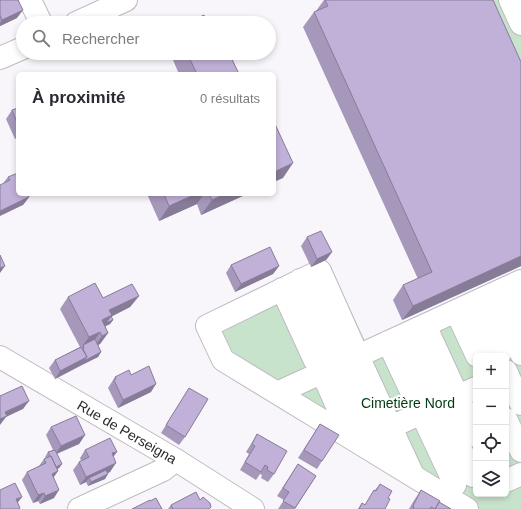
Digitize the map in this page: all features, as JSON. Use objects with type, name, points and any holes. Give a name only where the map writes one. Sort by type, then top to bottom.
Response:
[{"type":"street","points":[[30,0],[38,16]]},
{"type":"street","points":[[91,16],[126,0]]},
{"type":"street","points":[[510,0],[521,24]]},
{"type":"street","points":[[0,58],[16,51]]},
{"type":"street","points":[[380,455],[320,271],[207,326],[223,360],[413,475],[460,490]]},
{"type":"street","points":[[291,285],[347,355],[442,406],[473,433]]},
{"type":"street","points":[[466,307],[521,354]]},
{"type":"street","points":[[466,307],[476,353]]},
{"type":"street","points":[[466,307],[497,353]]},
{"type":"street","points":[[413,475],[442,406],[466,307]]},
{"type":"street","points":[[460,490],[442,406],[466,307]]},
{"type":"street","points":[[270,389],[347,355],[466,307],[521,317]]},
{"type":"street","points":[[270,389],[301,381],[347,355]]},
{"type":"street","points":[[347,355],[442,406],[460,490]]},
{"type":"street","points":[[347,355],[351,438]]},
{"type":"street","name":"Rue de Perseigna","points":[[0,357],[176,460],[253,509]]},
{"type":"street","points":[[509,372],[521,404]]},
{"type":"street","points":[[301,381],[318,418]]},
{"type":"street","points":[[509,425],[521,451]]},
{"type":"street","points":[[508,461],[521,455]]},
{"type":"street","points":[[79,509],[162,470],[176,460]]},
{"type":"street","points":[[509,480],[521,474]]},
{"type":"green space","points":[[476,0],[521,0],[521,99]]},
{"type":"green space","name":"Cimetière Nord","points":[[327,261],[367,345],[521,276],[521,509],[449,509],[218,366],[199,324]]},
{"type":"building","points":[[0,0],[18,0],[23,10],[2,20],[0,15]]},
{"type":"building","points":[[325,0],[493,0],[521,62],[521,256],[413,306],[403,285],[432,272],[314,12],[328,6]]},
{"type":"building","points":[[190,60],[232,60],[238,72],[196,72]]},
{"type":"building","points":[[16,109],[16,120],[12,110]]},
{"type":"building","points":[[276,126],[293,163],[276,171]]},
{"type":"building","points":[[16,174],[16,196],[29,197],[0,211],[0,185],[10,180],[8,177]]},
{"type":"building","points":[[165,196],[192,196],[169,206]]},
{"type":"building","points":[[210,196],[221,196],[212,200]]},
{"type":"building","points":[[321,231],[332,252],[317,259],[307,237]]},
{"type":"building","points":[[270,247],[279,266],[241,284],[231,265]]},
{"type":"building","points":[[0,255],[5,266],[0,268]]},
{"type":"building","points":[[95,283],[103,298],[132,284],[139,296],[109,310],[112,315],[102,320],[108,333],[102,336],[100,332],[89,337],[68,297]]},
{"type":"building","points":[[111,316],[113,320],[106,323]]},
{"type":"building","points":[[95,339],[101,352],[84,361],[87,357],[83,349],[83,345]]},
{"type":"building","points":[[81,347],[87,357],[60,371],[55,360]]},
{"type":"building","points":[[149,366],[156,384],[123,400],[114,380],[116,379],[115,377],[129,370],[131,375]]},
{"type":"building","points":[[22,386],[29,401],[5,412],[7,416],[0,419],[0,396]]},
{"type":"building","points":[[189,388],[208,399],[185,437],[166,425]]},
{"type":"building","points":[[76,416],[85,435],[61,446],[51,427]]},
{"type":"building","points":[[320,424],[339,435],[322,461],[304,450]]},
{"type":"building","points":[[257,434],[287,451],[274,474],[267,470],[268,467],[265,465],[261,472],[245,462],[255,446],[252,444]]},
{"type":"building","points":[[110,438],[117,452],[112,453],[116,463],[86,477],[79,462],[89,457],[85,450]]},
{"type":"building","points":[[55,450],[62,464],[56,467],[48,452]]},
{"type":"building","points":[[51,456],[58,471],[52,474],[59,490],[45,496],[44,493],[38,495],[27,472],[46,463],[44,459]]},
{"type":"building","points":[[298,464],[316,476],[295,508],[283,501],[289,492],[283,488]]},
{"type":"building","points":[[106,470],[108,474],[91,482],[89,478]]},
{"type":"building","points":[[15,483],[22,497],[16,499],[20,508],[0,509],[0,490]]},
{"type":"building","points":[[380,484],[392,491],[385,509],[359,509],[362,503],[365,505],[374,490],[376,491]]},
{"type":"building","points":[[421,490],[440,501],[435,509],[431,507],[430,509],[413,509]]},
{"type":"building","points":[[196,492],[200,500],[203,497],[210,503],[211,507],[209,509],[173,509],[171,505]]},
{"type":"building","points":[[156,498],[162,509],[132,509],[150,500]]},
{"type":"building","points":[[439,502],[451,509],[435,509]]}]
